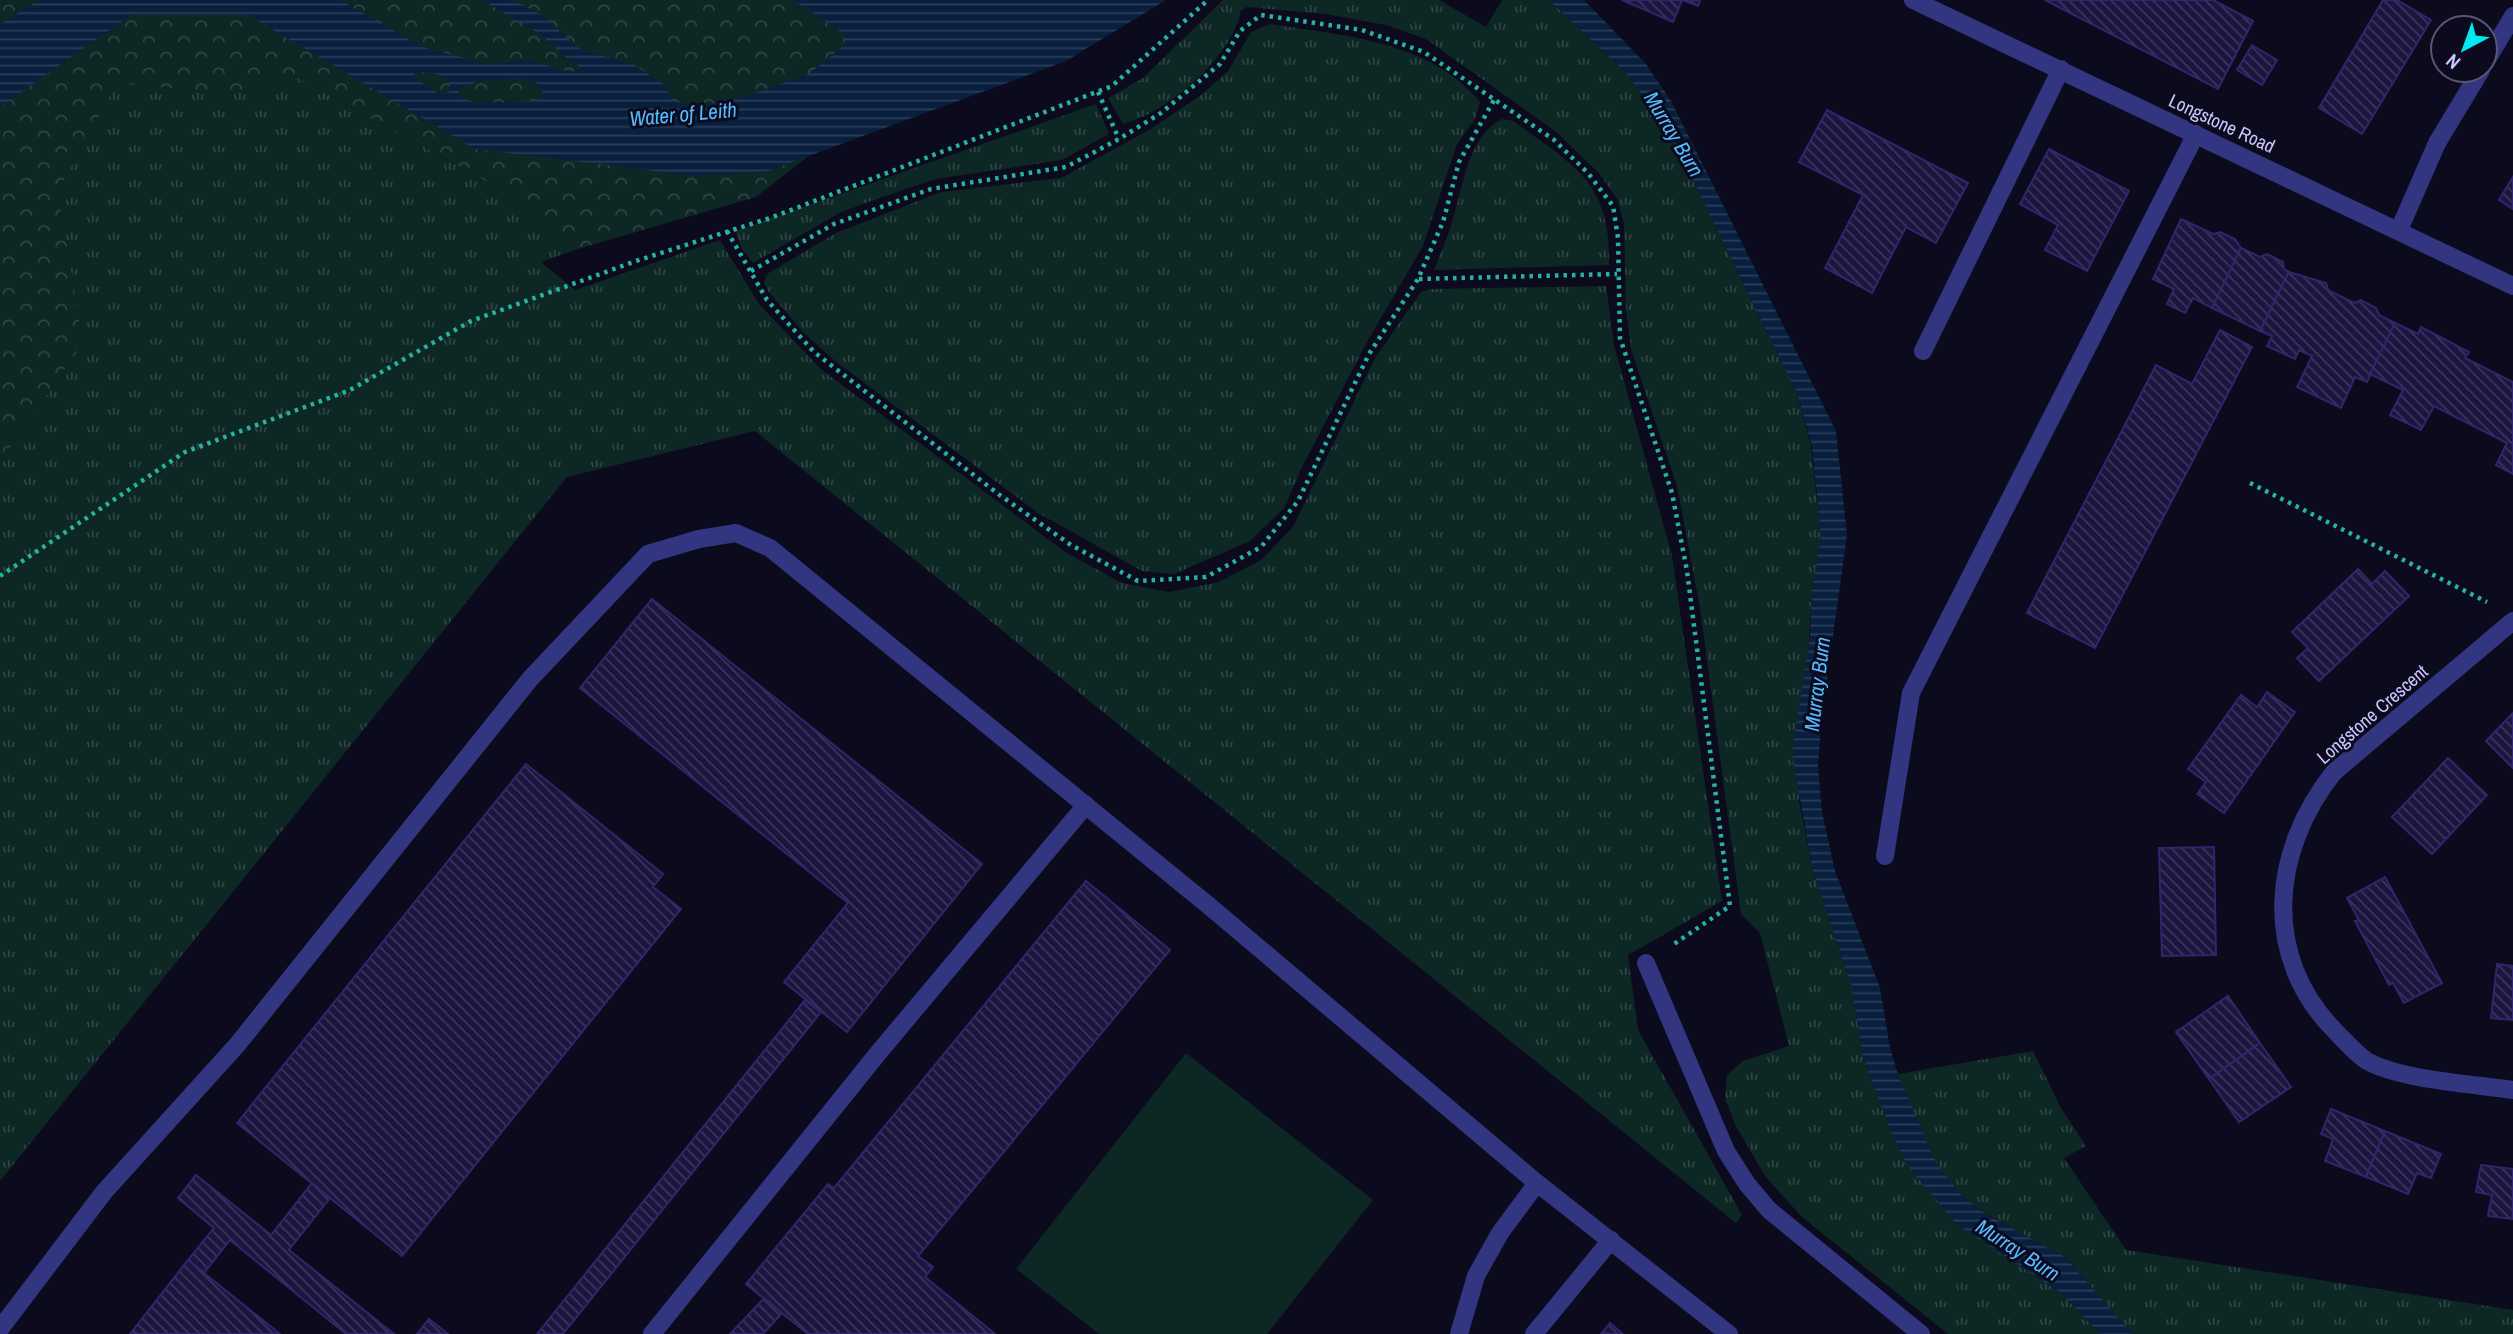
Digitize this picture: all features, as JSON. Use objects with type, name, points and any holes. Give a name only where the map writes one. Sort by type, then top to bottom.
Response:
[{"type":"street","name":"Longstone Road","points":[[1913,0],[2513,286]]},
{"type":"street","points":[[2499,40],[2513,16]]},
{"type":"street","points":[[1923,351],[2061,69]]},
{"type":"street","points":[[2399,230],[2437,143],[2473,84]]},
{"type":"street","points":[[1885,856],[1911,693],[2196,134]]},
{"type":"street","points":[[0,1329],[104,1192],[237,1045],[530,680],[648,554],[699,539],[736,533],[770,548],[1086,805],[1537,1183],[1729,1334]]},
{"type":"street","name":"Longstone Crescent","points":[[2513,621],[2334,772],[2312,800],[2299,828],[2289,859],[2283,892],[2284,929],[2292,964],[2310,1002],[2367,1060],[2397,1071],[2513,1090]]},
{"type":"street","points":[[652,1334],[879,1052],[1086,805]]},
{"type":"street","points":[[1646,963],[1726,1151],[1746,1184],[1769,1210],[1921,1334]]},
{"type":"street","points":[[1460,1334],[1476,1276],[1500,1233],[1537,1183]]},
{"type":"street","points":[[1534,1334],[1611,1240]]},
{"type":"path","points":[[0,576],[185,452],[350,390],[471,321],[773,217],[1112,86],[1208,0]]},
{"type":"path","points":[[751,271],[834,224],[931,189],[1066,167],[1119,139],[1160,113],[1220,64],[1240,31],[1261,15],[1362,30],[1424,52],[1553,139],[1588,173],[1613,206],[1618,238],[1620,338],[1672,493],[1687,571],[1730,906],[1646,963]]},
{"type":"path","points":[[1098,92],[1119,139]]},
{"type":"path","points":[[727,232],[767,300],[814,352],[1001,496],[1071,545],[1138,581],[1206,577],[1261,547],[1298,501],[1369,354],[1418,279],[1443,222],[1460,162],[1494,100]]},
{"type":"path","points":[[1418,279],[1617,274]]},
{"type":"path","points":[[2250,483],[2489,603]]},
{"type":"green space","points":[[0,0],[1078,0],[878,102],[756,197],[581,248],[528,204],[296,77],[226,94],[117,83],[58,191],[83,343],[0,462]]},
{"type":"green space","points":[[1223,0],[1439,0],[1486,27],[1502,0],[1549,0],[1627,74],[1657,117],[1681,156],[1797,393],[1811,446],[1821,536],[1812,591],[1799,801],[1812,867],[1851,985],[1863,1057],[1892,1134],[1908,1165],[1956,1224],[2061,1293],[2100,1334],[1948,1334],[1802,1217],[1765,1176],[1736,1126],[1725,1099],[1727,1075],[1743,1061],[1789,1046],[1760,933],[1741,914],[1700,608],[1677,486],[1631,349],[1626,310],[1624,223],[1617,199],[1599,173],[1555,131],[1426,39],[1386,25],[1325,14],[1247,7],[1241,10],[1225,46],[1196,80],[1159,108],[1123,124],[1108,98],[1143,78]]},
{"type":"green space","points":[[1270,24],[1356,38],[1411,53],[1436,65],[1459,81],[1480,102],[1475,119],[1457,144],[1423,246],[1368,340],[1300,471],[1285,507],[1250,541],[1174,574],[1142,571],[1038,513],[835,361],[803,332],[768,291],[764,282],[767,274],[836,233],[941,192],[1061,178],[1149,130],[1201,95],[1228,71],[1251,32]]},
{"type":"green space","points":[[296,77],[528,204],[581,248],[541,262],[575,290],[720,240],[759,304],[822,370],[1065,552],[1122,583],[1169,592],[1219,582],[1261,560],[1293,527],[1375,358],[1421,292],[1431,289],[1606,286],[1614,345],[1672,556],[1722,901],[1628,955],[1638,1030],[1742,1215],[1736,1223],[755,431],[567,477],[0,1181],[0,462],[83,343],[58,191],[116,83],[226,94]]},
{"type":"green space","points":[[1096,104],[1109,134],[1062,160],[936,179],[885,196],[839,213],[753,263],[742,249],[735,231]]},
{"type":"green space","points":[[1502,119],[1513,121],[1571,164],[1585,179],[1604,214],[1609,265],[1434,270],[1474,149],[1481,137]]},
{"type":"green space","points":[[2033,1051],[2061,1108],[2086,1146],[2064,1158],[2126,1250],[2513,1310],[2513,1334],[2132,1334],[2065,1257],[1986,1214],[1962,1196],[1935,1162],[1898,1074]]},
{"type":"green space","points":[[1186,1053],[1373,1200],[1267,1334],[1099,1334],[1016,1269]]},
{"type":"water","name":"Water of Leith","points":[[39,0],[340,0],[422,47],[489,64],[529,60],[570,72],[580,70],[578,65],[566,58],[541,35],[484,0],[511,0],[541,15],[581,50],[633,64],[663,84],[673,101],[698,107],[755,93],[809,74],[846,44],[844,34],[793,0],[1166,0],[1066,61],[768,171],[696,176],[475,149],[248,15],[131,15],[0,107],[0,24]],"holes":[[[415,73],[441,75],[450,85],[449,92],[439,94],[414,77]],[[521,79],[537,83],[543,93],[538,101],[476,103],[458,96],[459,90],[479,81]]]},
{"type":"water","name":"Murray Burn","points":[[1549,0],[1584,0],[1646,64],[1671,101],[1836,431],[1847,535],[1822,715],[1818,767],[1822,812],[1835,871],[1880,988],[1890,1048],[1898,1074],[1935,1161],[1962,1196],[1986,1214],[2065,1257],[2132,1334],[2100,1334],[2061,1293],[1956,1224],[1908,1166],[1892,1134],[1863,1057],[1851,985],[1812,867],[1792,753],[1810,637],[1812,591],[1821,536],[1812,446],[1797,393],[1681,156],[1657,117],[1627,74]]},
{"type":"building","points":[[1622,0],[1682,0],[1673,22]]},
{"type":"building","points":[[1683,0],[1700,0],[1698,6]]},
{"type":"building","points":[[2045,0],[2213,0],[2253,21],[2218,89]]},
{"type":"building","points":[[2383,0],[2397,0],[2429,19],[2429,23],[2362,134],[2319,108]]},
{"type":"building","points":[[2252,45],[2277,60],[2262,85],[2237,70]]},
{"type":"building","points":[[1827,110],[1968,183],[1936,243],[1906,227],[1872,293],[1825,268],[1863,195],[1799,162]]},
{"type":"building","points":[[2049,149],[2129,191],[2087,271],[2045,250],[2058,225],[2020,204]]},
{"type":"building","points":[[2513,177],[2513,209],[2499,200]]},
{"type":"building","points":[[2181,219],[2213,234],[2220,232],[2235,239],[2241,248],[2212,308],[2193,298],[2185,313],[2167,304],[2174,289],[2153,279]]},
{"type":"building","points":[[2241,248],[2260,257],[2267,254],[2283,262],[2284,269],[2289,272],[2260,331],[2212,308]]},
{"type":"building","points":[[2289,272],[2326,283],[2328,290],[2354,303],[2361,300],[2376,308],[2379,315],[2395,323],[2367,382],[2355,377],[2341,408],[2297,387],[2312,356],[2299,350],[2295,359],[2267,346],[2272,336],[2260,331]]},
{"type":"building","points":[[2395,323],[2418,334],[2421,327],[2469,352],[2465,358],[2513,382],[2513,474],[2496,465],[2507,443],[2434,406],[2421,430],[2390,415],[2403,390],[2370,374]]},
{"type":"building","points":[[2220,330],[2252,347],[2095,648],[2027,613],[2156,365],[2192,384]]},
{"type":"building","points":[[2358,569],[2372,584],[2385,571],[2409,596],[2319,681],[2297,658],[2308,648],[2292,632]]},
{"type":"building","points":[[652,599],[982,864],[847,1032],[784,982],[848,903],[580,688]]},
{"type":"building","points":[[2267,692],[2295,712],[2224,813],[2197,794],[2206,782],[2188,769],[2241,695],[2257,707]]},
{"type":"building","points":[[2513,713],[2513,768],[2486,741]]},
{"type":"building","points":[[2448,758],[2487,795],[2432,854],[2392,817]]},
{"type":"building","points":[[526,764],[663,874],[653,887],[681,909],[402,1256],[237,1123]]},
{"type":"building","points":[[2214,847],[2216,955],[2162,956],[2159,848]]},
{"type":"building","points":[[2385,877],[2442,983],[2404,1003],[2393,983],[2389,985],[2355,921],[2359,920],[2347,898]]},
{"type":"building","points":[[1086,881],[1170,950],[918,1256],[933,1267],[925,1277],[995,1334],[808,1334],[746,1284],[828,1184],[834,1188]]},
{"type":"building","points":[[2497,964],[2513,966],[2513,1020],[2491,1018]]},
{"type":"building","points":[[2228,996],[2260,1043],[2209,1079],[2176,1032]]},
{"type":"building","points":[[805,1000],[821,1012],[563,1334],[537,1334]]},
{"type":"building","points":[[2260,1043],[2291,1087],[2239,1122],[2209,1079]]},
{"type":"building","points":[[2331,1109],[2385,1131],[2366,1177],[2325,1161],[2333,1139],[2321,1134]]},
{"type":"building","points":[[2385,1131],[2441,1154],[2431,1178],[2417,1173],[2408,1194],[2366,1177]]},
{"type":"building","points":[[2481,1165],[2513,1169],[2513,1219],[2488,1216],[2492,1195],[2476,1192]]},
{"type":"building","points":[[196,1175],[271,1235],[312,1183],[330,1198],[289,1250],[394,1334],[346,1334],[230,1240],[204,1273],[188,1260],[214,1228],[178,1198]]},
{"type":"building","points":[[188,1260],[204,1273],[280,1334],[130,1334]]},
{"type":"building","points":[[764,1298],[782,1313],[763,1334],[730,1334]]},
{"type":"building","points":[[429,1319],[448,1334],[417,1334]]},
{"type":"building","points":[[1610,1323],[1623,1334],[1601,1334]]}]
